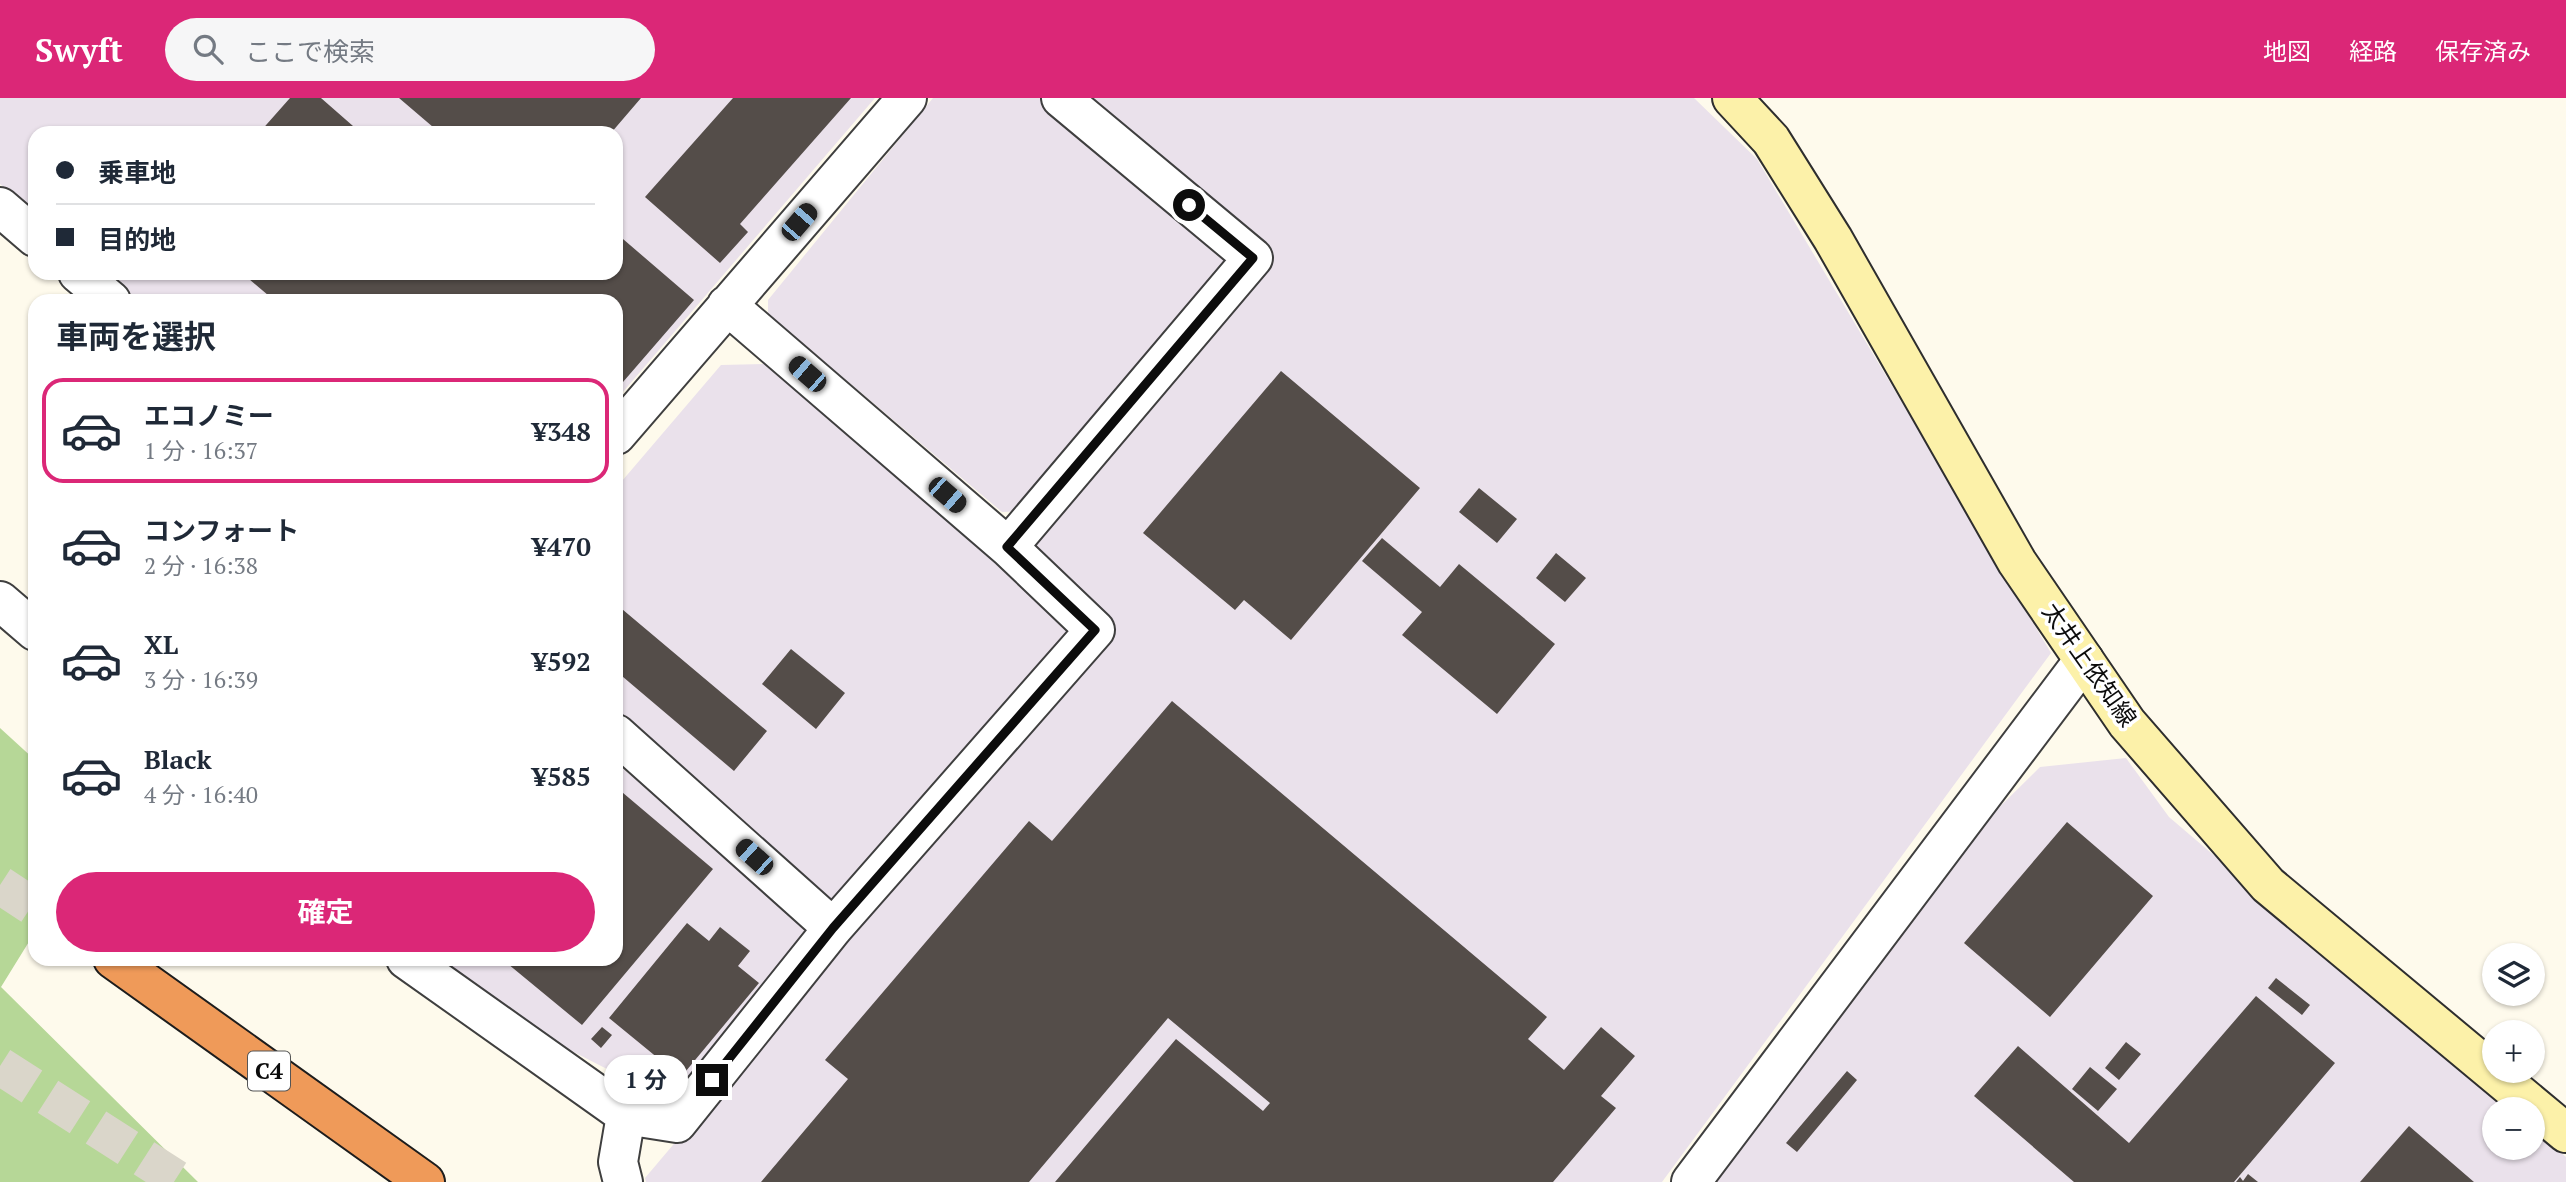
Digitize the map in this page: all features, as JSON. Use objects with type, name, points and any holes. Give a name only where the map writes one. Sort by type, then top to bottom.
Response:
[{"type":"highway","name":"C4","points":[[123,966],[425,1182]]},
{"type":"main road","name":"太井上依知線","points":[[1732,98],[1771,140],[1826,228],[2017,562],[2127,723],[2268,885],[2566,1133]]},
{"type":"street","points":[[623,427],[907,98]]},
{"type":"street","points":[[1007,547],[1253,258],[1061,98]]},
{"type":"street","points":[[0,207],[28,231]]},
{"type":"street","points":[[86,280],[103,294]]},
{"type":"street","points":[[417,966],[626,1115],[677,1123],[833,928],[1095,630],[1007,547],[727,305]]},
{"type":"street","points":[[0,601],[28,625]]},
{"type":"street","points":[[1691,1182],[2084,660]]},
{"type":"street","points":[[623,740],[833,928]]},
{"type":"street","points":[[623,1182],[618,1162],[626,1115]]},
{"type":"shaded area","points":[[0,98],[875,98],[623,392],[623,294],[131,294],[114,280],[623,280],[623,126],[28,126],[28,208],[0,184]]},
{"type":"shaded area","points":[[933,98],[1046,98],[1237,259],[1025,511],[1002,512],[768,314],[768,300]]},
{"type":"shaded area","points":[[1079,98],[1694,98],[1757,159],[2051,653],[1662,1182],[646,1182],[645,1178],[1115,623],[1025,545],[1270,262]]},
{"type":"shaded area","points":[[766,364],[1078,629],[836,907],[748,836],[754,830],[623,719],[623,480],[721,365]]},
{"type":"shaded area","points":[[2126,758],[2169,817],[2497,1097],[2482,1097],[2482,1160],[2545,1160],[2545,1139],[2566,1157],[2566,1182],[1714,1182],[1963,843],[2040,767]]},
{"type":"shaded area","points":[[623,769],[818,929],[690,1091],[650,1091],[560,1045],[446,966],[623,966]]},
{"type":"green space","points":[[0,728],[28,754],[28,943],[1,987],[198,1182],[0,1182]]},
{"type":"building","points":[[290,98],[321,98],[353,126],[265,126]]},
{"type":"building","points":[[399,98],[641,98],[617,126],[432,126]]},
{"type":"building","points":[[733,98],[851,98],[740,224],[748,232],[720,263],[645,197]]},
{"type":"building","points":[[623,239],[694,300],[623,382],[623,294],[267,294],[250,280],[623,280]]},
{"type":"building","points":[[1281,371],[1420,488],[1291,640],[1244,600],[1235,610],[1143,533]]},
{"type":"building","points":[[1479,488],[1517,519],[1497,543],[1459,512]]},
{"type":"building","points":[[1382,538],[1440,587],[1459,564],[1555,644],[1497,714],[1402,635],[1422,612],[1362,561]]},
{"type":"building","points":[[1556,553],[1586,578],[1565,602],[1536,578]]},
{"type":"building","points":[[623,610],[767,731],[734,771],[623,677]]},
{"type":"building","points":[[791,649],[845,693],[816,729],[762,684]]},
{"type":"building","points":[[1172,701],[1547,1017],[1528,1039],[1564,1070],[1601,1027],[1635,1056],[1601,1096],[1616,1108],[1553,1182],[1055,1182],[1176,1039],[1263,1111],[1270,1103],[1168,1018],[1029,1182],[761,1182],[848,1079],[825,1060],[1029,821],[1052,841]]},
{"type":"building","points":[[623,793],[713,869],[582,1025],[510,966],[623,966]]},
{"type":"building","points":[[2067,822],[2153,896],[2050,1017],[1964,943]]},
{"type":"building","points":[[687,923],[709,941],[720,927],[750,951],[738,966],[759,983],[681,1077],[609,1018]]},
{"type":"building","points":[[2276,978],[2310,1005],[2302,1015],[2268,988]]},
{"type":"building","points":[[2256,996],[2335,1063],[2234,1182],[2074,1182],[1974,1096],[2018,1046],[2129,1143]]},
{"type":"building","points":[[602,1027],[612,1035],[601,1048],[591,1039]]},
{"type":"building","points":[[2126,1042],[2141,1054],[2119,1080],[2105,1068]]},
{"type":"building","points":[[2090,1067],[2117,1089],[2098,1111],[2072,1089]]},
{"type":"building","points":[[1847,1071],[1857,1080],[1797,1152],[1786,1143]]},
{"type":"building","points":[[2409,1126],[2474,1182],[2360,1182]]},
{"type":"building","points":[[2248,1174],[2258,1182],[2236,1182],[2240,1177],[2243,1181]]},
{"type":"tunnel","points":[[0,885],[28,903]]},
{"type":"tunnel","points":[[0,1066],[181,1182]]},
{"type":"route","points":[[712,1080],[833,928],[1095,630],[1007,547],[1253,258],[1189,205]]}]
